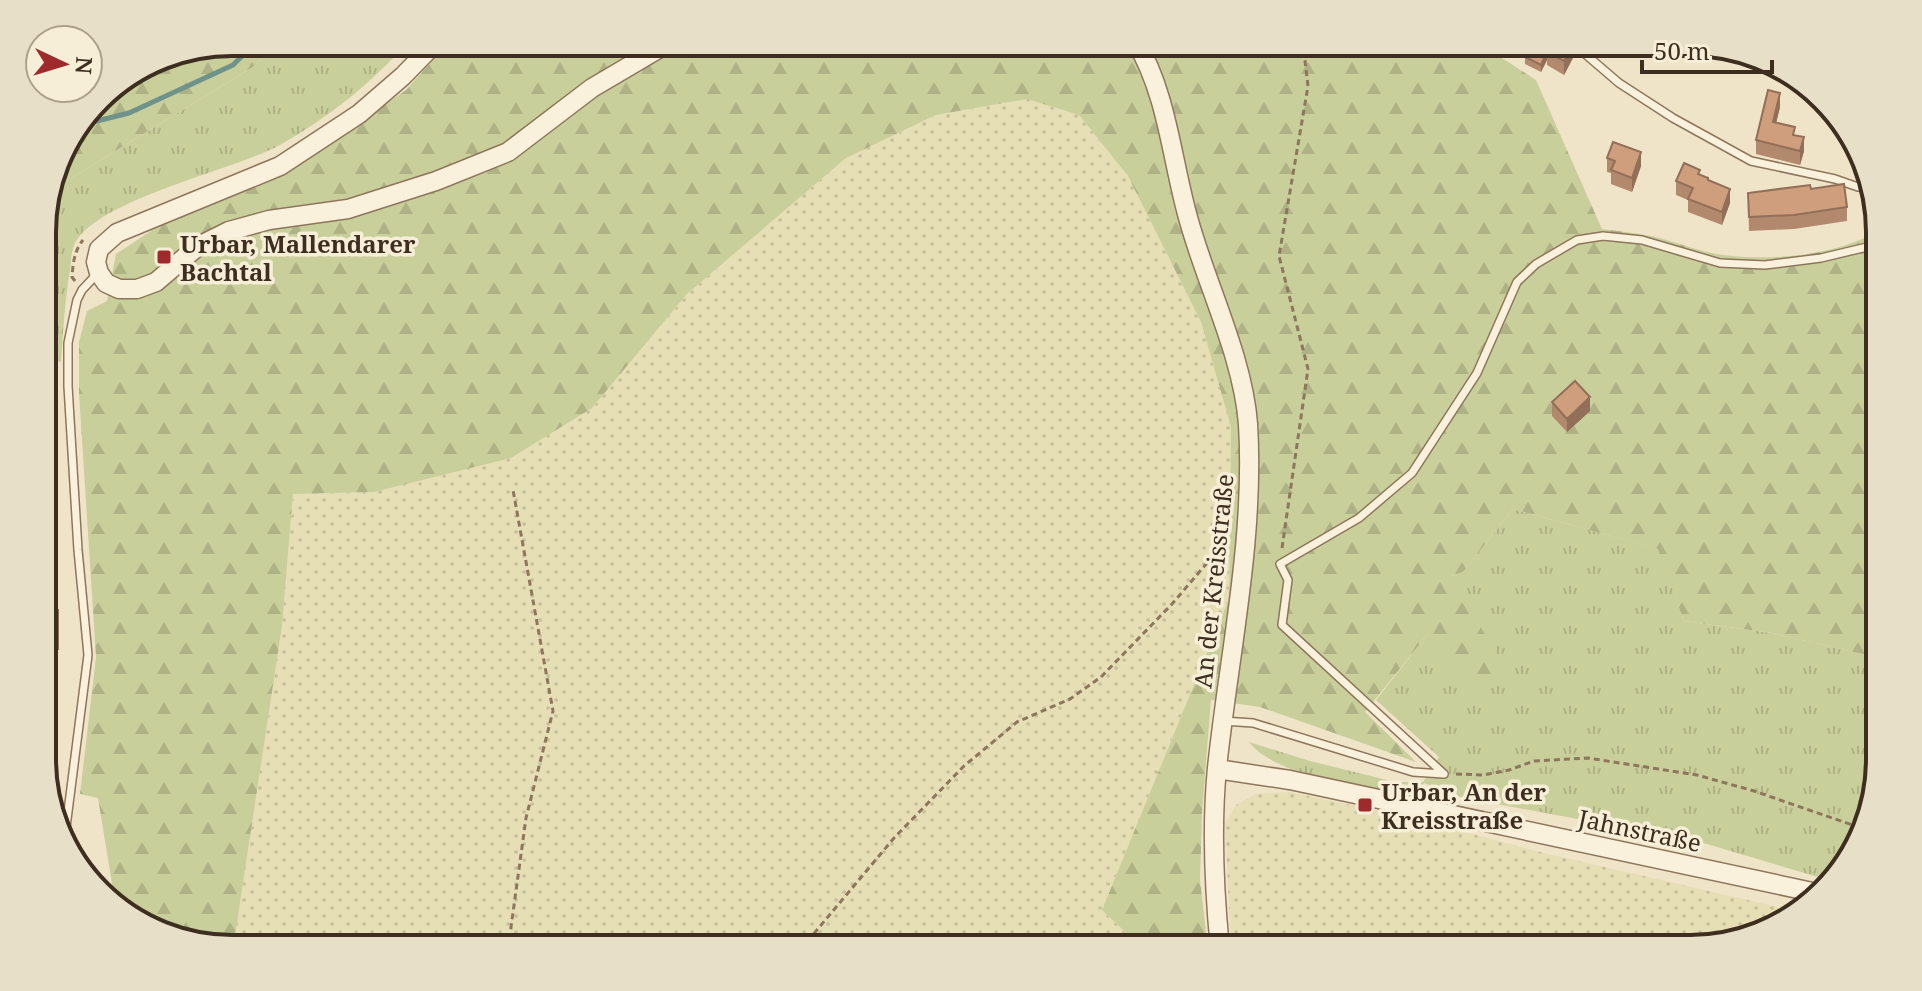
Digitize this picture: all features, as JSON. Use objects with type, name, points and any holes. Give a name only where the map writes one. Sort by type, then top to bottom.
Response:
[{"type":"street","points":[[422,56],[359,114],[280,166],[117,233],[99,249],[96,262],[99,273],[106,283],[119,289],[137,289],[156,282],[197,247],[229,231],[269,220],[348,209],[476,167],[508,152],[592,88],[646,56]]},
{"type":"street","name":"An der Kreisstraße","points":[[1143,56],[1156,85],[1189,221],[1237,369],[1248,422],[1244,554],[1217,769],[1212,844],[1219,935]]},
{"type":"street","name":"Jahnstraße","points":[[1217,769],[1290,780],[1806,891]]},
{"type":"lane","points":[[1588,56],[1619,83],[1673,118],[1751,161],[1858,187]]},
{"type":"lane","points":[[1444,774],[1282,625],[1288,580],[1280,564],[1359,518],[1412,473],[1477,373],[1517,282],[1536,264],[1577,240],[1603,236],[1642,240],[1720,263],[1765,265],[1821,258],[1866,247]]},
{"type":"lane","points":[[67,820],[88,655],[68,386],[68,343],[73,309],[82,290],[99,273]]},
{"type":"lane","points":[[1223,721],[1253,723],[1413,772],[1444,774]]},
{"type":"path","points":[[1280,564],[1308,369],[1279,256],[1308,86],[1303,56]]},
{"type":"path","points":[[82,290],[72,277],[77,249],[84,239]]},
{"type":"path","points":[[510,935],[526,818],[553,711],[513,490]]},
{"type":"path","points":[[813,935],[894,838],[964,766],[1017,722],[1070,699],[1101,677],[1172,604],[1213,556],[1244,554]]},
{"type":"path","points":[[1444,774],[1483,775],[1534,761],[1588,758],[1697,775],[1853,825]]},
{"type":"shaded area","points":[[1027,99],[1079,115],[1128,176],[1201,322],[1231,427],[1229,599],[1102,910],[1128,935],[235,935],[282,626],[293,494],[374,492],[592,408],[687,294],[846,158],[937,115]]},
{"type":"shaded area","points":[[1289,792],[1408,817],[1544,853],[1783,908],[1747,926],[1702,935],[1230,935],[1225,824],[1236,805],[1255,794]]},
{"type":"green space","points":[[232,56],[265,56],[256,65],[63,183],[74,154],[92,125],[107,107],[134,86],[154,74],[186,62]]},
{"type":"green space","points":[[265,56],[395,56],[348,99],[280,145],[135,201],[86,230],[72,252],[61,362],[56,361],[56,220],[63,183],[256,65]]},
{"type":"green space","points":[[436,56],[1499,56],[1536,80],[1602,229],[1651,236],[1714,254],[1742,257],[1803,255],[1843,246],[1866,237],[1866,655],[1772,633],[1684,621],[1658,549],[1513,509],[1463,572],[1451,576],[1508,674],[1477,697],[1428,634],[1365,712],[1416,762],[1260,707],[1211,700],[1200,880],[1206,935],[1128,935],[1102,910],[1229,599],[1231,427],[1201,322],[1128,176],[1079,115],[1027,99],[936,115],[846,158],[687,294],[592,408],[511,458],[374,492],[293,494],[282,626],[235,935],[175,926],[154,917],[113,889],[98,798],[80,794],[96,657],[79,394],[79,342],[87,311],[107,301],[116,254],[166,221],[289,171],[406,90]]},
{"type":"green space","points":[[1513,509],[1659,549],[1684,621],[1772,633],[1866,655],[1866,759],[1860,805],[1848,837],[1822,875],[1820,877],[1700,842],[1460,797],[1424,783],[1415,802],[1350,788],[1280,764],[1249,742],[1395,782],[1423,782],[1439,757],[1376,700],[1428,634],[1451,576],[1463,572]]},
{"type":"building","points":[[1526,56],[1545,56],[1541,65]]},
{"type":"building","points":[[1768,90],[1780,93],[1773,122],[1795,127],[1793,135],[1804,137],[1800,151],[1756,140]]},
{"type":"building","points":[[1613,142],[1641,152],[1632,178],[1611,170],[1615,161],[1607,158]]},
{"type":"building","points":[[1684,163],[1700,170],[1698,174],[1708,180],[1730,189],[1722,212],[1688,199],[1693,188],[1676,181]]},
{"type":"building","points":[[1844,184],[1847,207],[1794,215],[1749,217],[1748,193]]},
{"type":"building","points":[[1575,381],[1590,397],[1567,419],[1552,402]]},
{"type":"building","points":[[56,610],[58,610],[56,649]]},
{"type":"waterway","points":[[95,121],[129,113],[233,65],[242,56]]},
{"type":"place","name":"Urbar, Mallendarer Bachtal","points":[[164,257]]},
{"type":"place","name":"Urbar, An der Kreisstraße","points":[[1365,805]]}]
